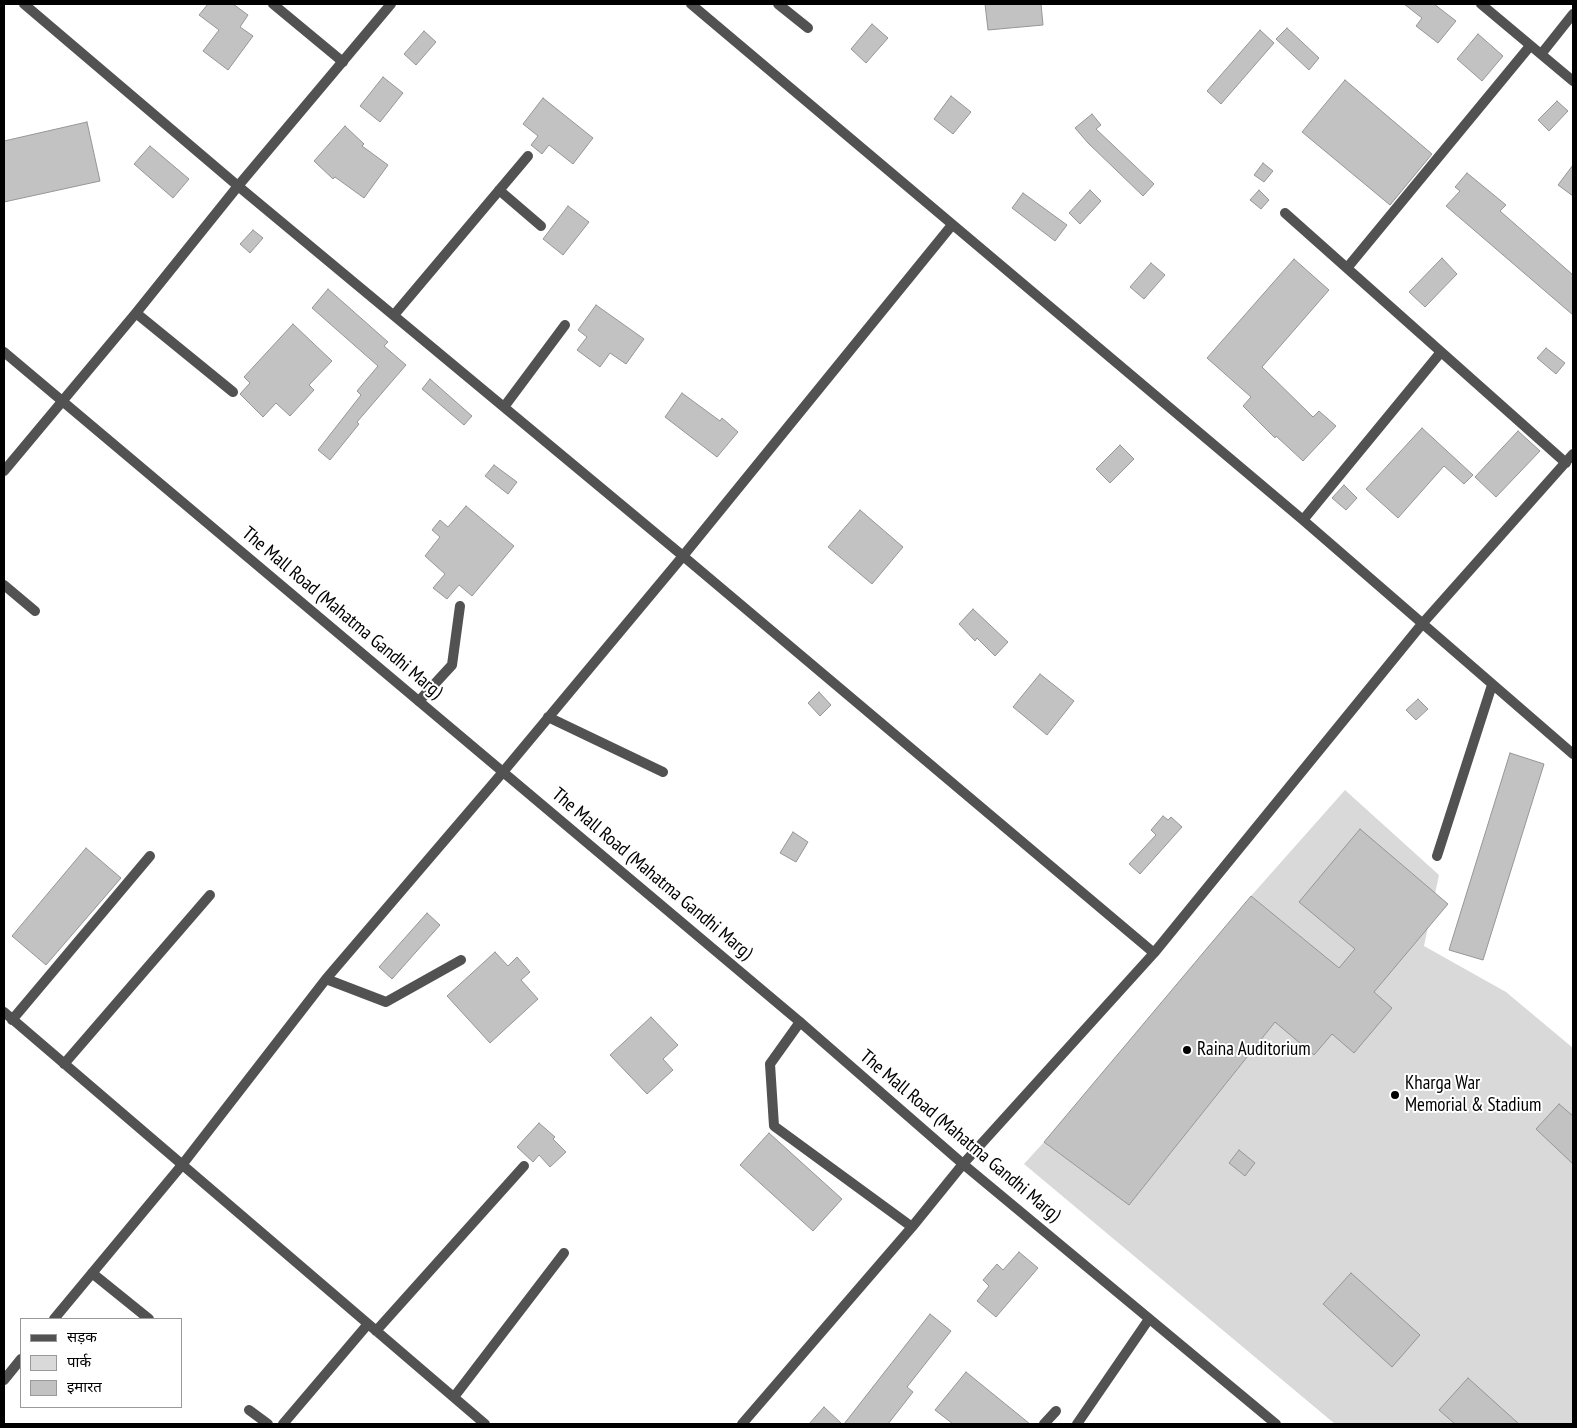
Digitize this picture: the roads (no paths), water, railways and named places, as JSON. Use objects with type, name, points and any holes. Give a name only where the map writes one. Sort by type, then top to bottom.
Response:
[{"type":"street","points":[[24,4],[238,186],[504,406],[1154,953]]},
{"type":"street","points":[[273,4],[343,62]]},
{"type":"street","points":[[4,472],[238,186],[391,4]]},
{"type":"street","points":[[691,4],[1303,520],[1573,754]]},
{"type":"street","points":[[778,4],[808,28]]},
{"type":"street","points":[[1481,4],[1530,46],[1542,53],[1573,81]]},
{"type":"street","points":[[1542,53],[1573,14]]},
{"type":"street","points":[[1347,268],[1530,46]]},
{"type":"street","points":[[394,315],[528,156]]},
{"type":"street","points":[[499,190],[541,226]]},
{"type":"street","points":[[1285,213],[1566,463]]},
{"type":"street","points":[[55,1318],[182,1165],[326,979],[503,772],[952,225]]},
{"type":"street","points":[[136,313],[233,392]]},
{"type":"street","points":[[504,406],[565,325]]},
{"type":"street","name":"The Mall Road (Mahatma Gandhi Marg)","points":[[4,352],[800,1022],[963,1164],[1276,1424]]},
{"type":"street","points":[[1303,520],[1442,352]]},
{"type":"street","points":[[742,1424],[912,1227],[963,1164],[1154,953],[1422,624],[1573,454]]},
{"type":"street","points":[[4,585],[35,611]]},
{"type":"street","points":[[419,701],[452,665],[460,606]]},
{"type":"street","points":[[1437,856],[1492,685]]},
{"type":"street","points":[[548,717],[662,772]]},
{"type":"street","points":[[12,1020],[150,856]]},
{"type":"street","points":[[64,1064],[210,896]]},
{"type":"street","points":[[326,979],[386,1002],[461,960]]},
{"type":"street","points":[[4,1012],[485,1424]]},
{"type":"street","points":[[800,1022],[770,1064],[774,1126],[912,1227]]},
{"type":"street","points":[[376,1332],[524,1166]]},
{"type":"street","points":[[454,1397],[564,1253]]},
{"type":"street","points":[[92,1273],[148,1318]]},
{"type":"street","points":[[1077,1424],[1149,1319]]},
{"type":"street","points":[[283,1424],[368,1324]]},
{"type":"street","points":[[4,1380],[20,1360]]},
{"type":"street","points":[[249,1410],[268,1424]]},
{"type":"street","points":[[1044,1424],[1056,1411]]},
{"type":"place","name":"Raina Auditorium","points":[[1187,1050]]},
{"type":"place","name":"Kharga War Memorial & Stadium","points":[[1395,1095]]}]
